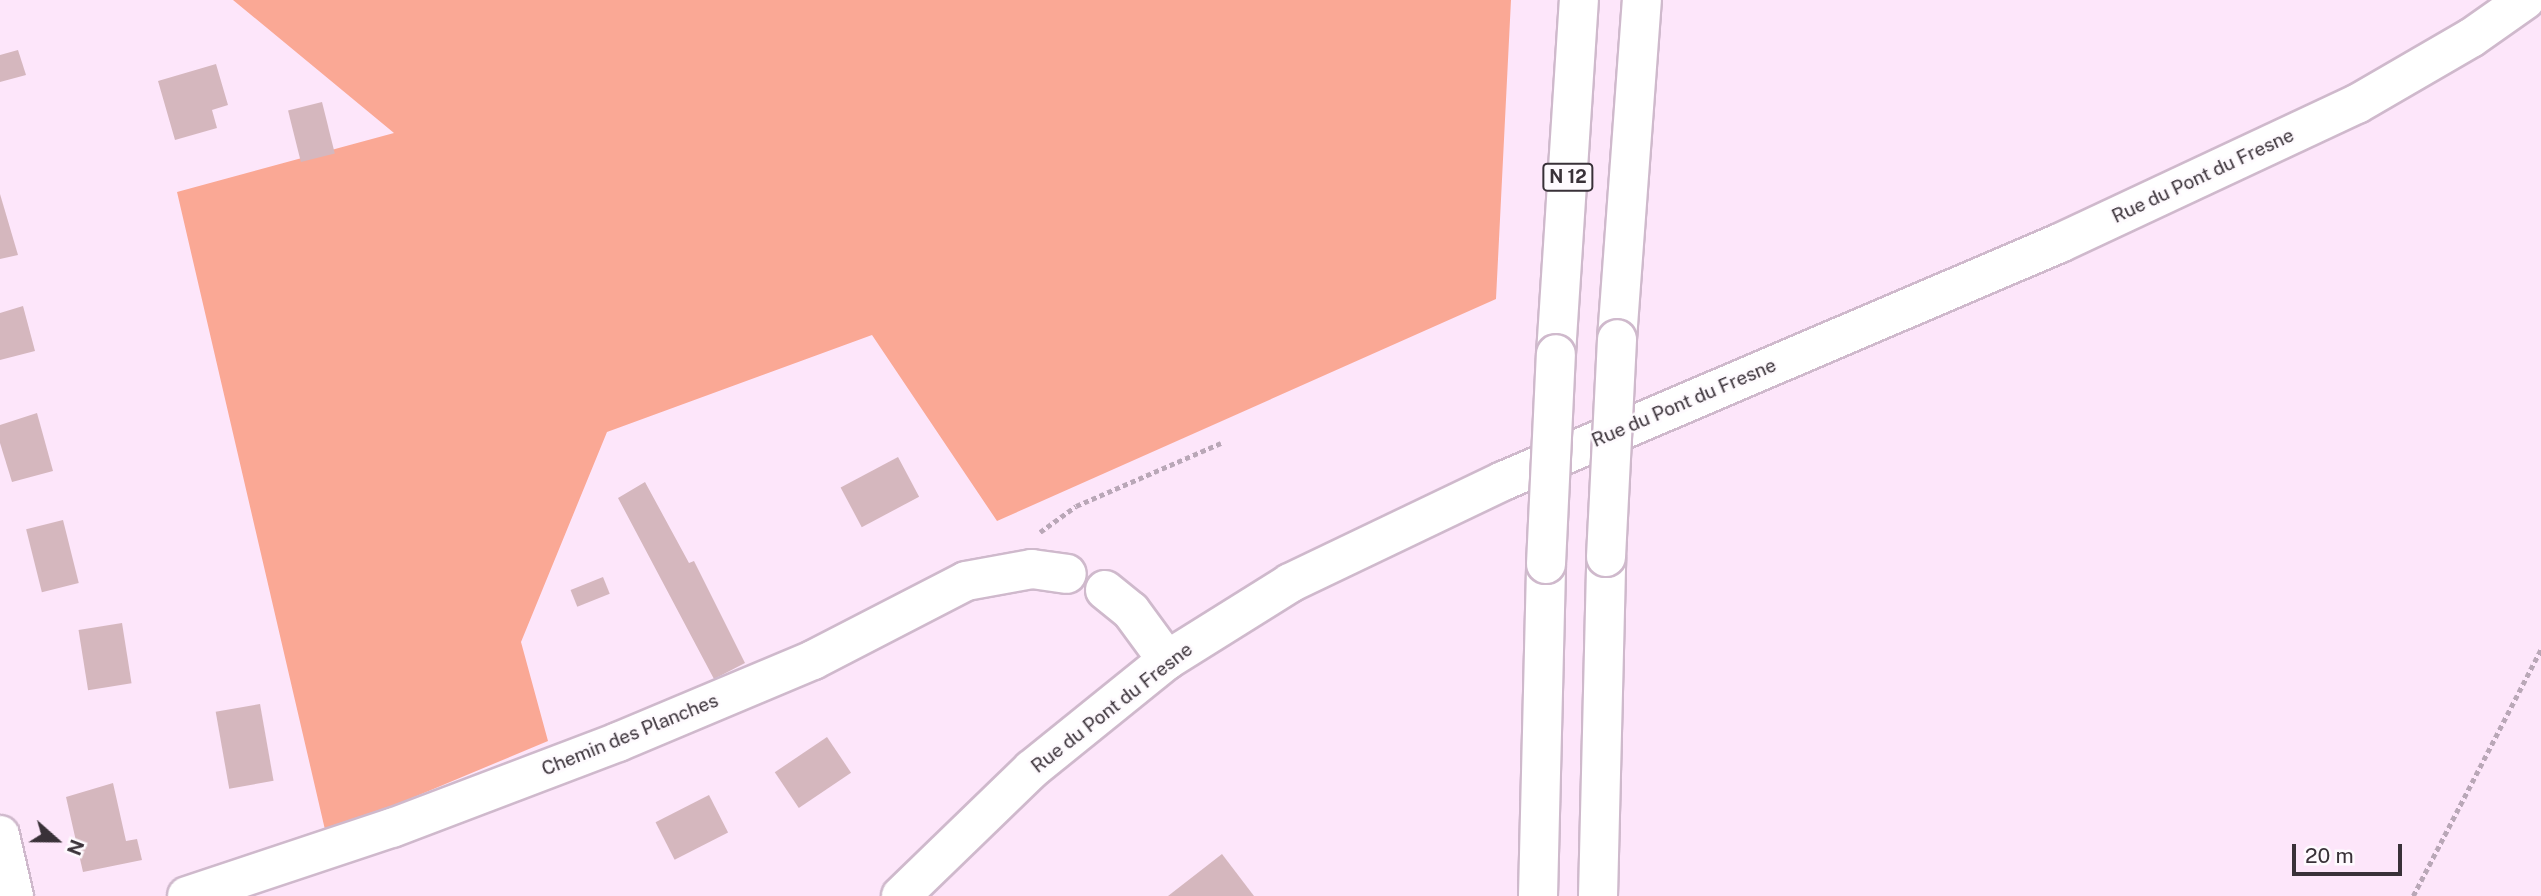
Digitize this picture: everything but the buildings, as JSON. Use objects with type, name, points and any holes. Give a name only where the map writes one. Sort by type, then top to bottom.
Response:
[{"type":"main road","name":"N 12","points":[[1538,896],[1546,564],[1556,355],[1579,0]]},
{"type":"main road","points":[[1598,896],[1606,557],[1617,340],[1642,0]]},
{"type":"main road","name":"Rue du Pont du Fresne","points":[[914,891],[1032,769],[1167,660],[1290,583],[1412,523],[2060,243],[2357,104],[2472,38],[2525,0]]},
{"type":"main road","name":"Chemin des Planches","points":[[187,896],[392,828],[618,742],[813,660],[966,581],[1032,569],[1066,574]]},
{"type":"main road","points":[[1105,590],[1131,611],[1167,660]]},
{"type":"main road","points":[[0,835],[14,896]]},
{"type":"path","points":[[996,574],[1024,543],[1076,506],[1221,443]]},
{"type":"path","points":[[2413,896],[2541,649]]},
{"type":"shaded area","points":[[233,0],[1511,0],[1496,299],[997,521],[872,335],[607,432],[521,642],[548,741],[326,834],[177,192],[394,133]]}]
